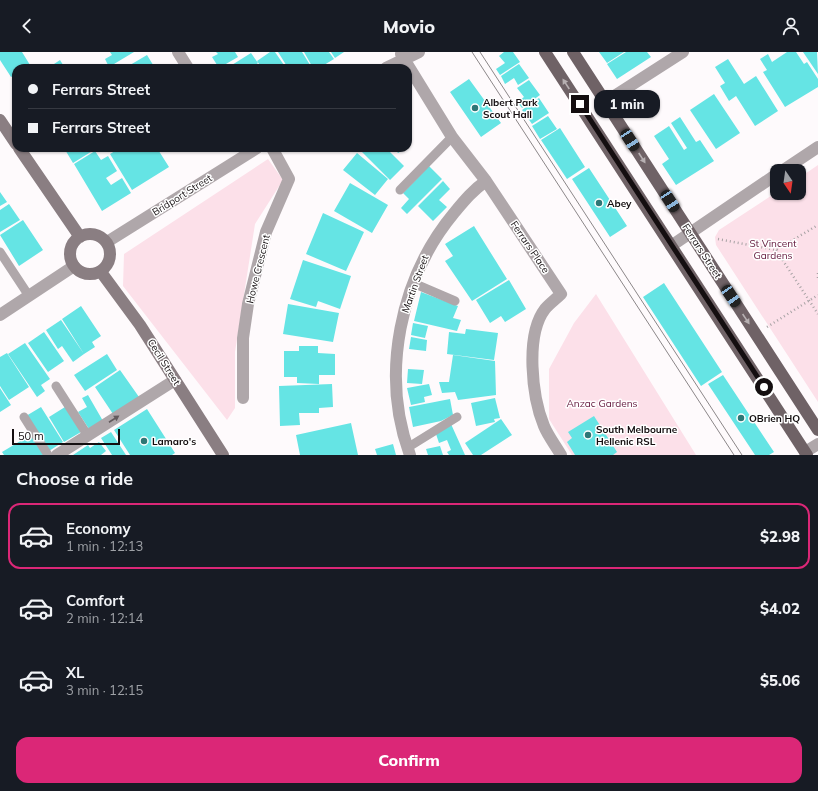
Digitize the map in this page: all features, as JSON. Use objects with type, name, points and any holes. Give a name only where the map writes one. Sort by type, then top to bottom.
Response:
[{"type":"main road","points":[[545,52],[806,453]]},
{"type":"main road","name":"Ferrars Street","points":[[577,54],[605,102],[818,430]]},
{"type":"street","points":[[178,52],[186,64]]},
{"type":"street","points":[[390,64],[399,56],[419,52]]},
{"type":"street","points":[[605,102],[683,52]]},
{"type":"street","name":"Ferrars Place","points":[[412,76],[452,137],[486,181],[561,294],[545,310],[540,321],[533,350],[532,365],[533,381],[544,426],[561,455]]},
{"type":"street","points":[[0,120],[12,136]]},
{"type":"street","points":[[792,164],[818,147]]},
{"type":"street","points":[[21,152],[80,237]]},
{"type":"street","name":"Bridport Street","points":[[107,242],[243,152]]},
{"type":"street","name":"Howe Crescent","points":[[243,398],[243,338],[248,304],[266,232],[289,179],[274,152]]},
{"type":"street","points":[[672,246],[770,179]]},
{"type":"street","name":"Martin Street","points":[[409,451],[398,411],[396,365],[404,313],[413,283],[428,251],[442,227],[475,189],[486,181]]},
{"type":"street","points":[[92,234],[99,236],[107,242],[111,255],[110,261],[101,272],[85,274],[74,266],[70,256],[70,250],[73,243],[80,237],[92,234]]},
{"type":"street","points":[[0,315],[74,266]]},
{"type":"street","name":"Cecil Street","points":[[101,272],[140,325],[224,455]]},
{"type":"street","points":[[58,455],[175,380]]},
{"type":"street","points":[[806,453],[818,444]]},
{"type":"lane","points":[[400,190],[452,137]]},
{"type":"lane","points":[[0,252],[29,296]]},
{"type":"lane","points":[[413,283],[456,301]]},
{"type":"lane","points":[[56,386],[88,436]]},
{"type":"lane","points":[[24,417],[48,455]]},
{"type":"lane","points":[[409,451],[457,417]]},
{"type":"path","points":[[718,239],[776,250],[817,225],[818,230]]},
{"type":"path","points":[[776,250],[818,314]]},
{"type":"path","points":[[756,334],[818,295]]},
{"type":"green space","points":[[268,159],[283,180],[255,224],[235,352],[235,408],[227,420],[123,286],[124,254]]},
{"type":"green space","name":"St Vincent Gardens","points":[[818,165],[818,402],[716,245],[715,237],[719,230],[770,197],[770,200],[806,200],[806,173]]},
{"type":"green space","name":"Anzac Gardens","points":[[596,294],[696,455],[572,455],[549,419],[549,369],[574,323]]},
{"type":"building","points":[[0,52],[22,52],[29,64],[12,64],[11,77],[0,60]]},
{"type":"building","points":[[110,52],[134,52],[114,64],[108,64],[105,59],[112,55]]},
{"type":"building","points":[[216,52],[235,52],[238,57],[226,64],[216,64],[212,57],[218,54]]},
{"type":"building","points":[[270,52],[275,52],[283,64],[259,64],[257,61]]},
{"type":"building","points":[[278,52],[302,52],[310,64],[286,64]]},
{"type":"building","points":[[304,52],[329,52],[334,59],[326,64],[311,64]]},
{"type":"building","points":[[331,52],[344,52],[335,58]]},
{"type":"building","points":[[504,52],[513,52],[520,62],[500,75],[496,69],[505,63],[499,56]]},
{"type":"building","points":[[599,52],[624,52],[607,63]]},
{"type":"building","points":[[626,52],[647,52],[651,57],[617,79],[607,64]]},
{"type":"building","points":[[787,52],[796,52],[804,64],[807,62],[818,79],[818,87],[785,107],[763,72],[767,70],[760,59],[768,54],[772,62]]},
{"type":"building","points":[[803,52],[817,52],[818,74]]},
{"type":"building","points":[[251,53],[258,63],[257,64],[233,64]]},
{"type":"building","points":[[147,55],[153,64],[132,64]]},
{"type":"building","points":[[728,59],[744,84],[756,76],[778,111],[755,126],[736,96],[729,101],[720,86],[725,83],[715,67]]},
{"type":"building","points":[[60,60],[62,64],[54,64]]},
{"type":"building","points":[[519,64],[529,78],[518,85],[514,78],[505,84],[501,76]]},
{"type":"building","name":"Albert Park Scout Hall","points":[[469,79],[501,123],[481,137],[450,92]]},
{"type":"building","points":[[529,80],[540,95],[522,108],[517,102],[524,97],[517,88]]},
{"type":"building","points":[[714,94],[740,133],[716,149],[690,110]]},
{"type":"building","points":[[539,98],[549,113],[532,124],[522,110]]},
{"type":"building","points":[[548,116],[557,129],[540,139],[532,126]]},
{"type":"building","points":[[680,117],[696,142],[700,140],[714,161],[676,185],[662,164],[669,159],[654,136],[669,126],[684,150],[687,148],[671,123]]},
{"type":"building","points":[[560,128],[585,167],[567,179],[541,140]]},
{"type":"building","points":[[66,152],[91,152],[73,163]]},
{"type":"building","points":[[93,152],[96,152],[101,160],[108,156],[117,171],[106,178],[111,185],[122,178],[131,193],[102,211],[74,164]]},
{"type":"building","points":[[113,152],[160,152],[169,167],[132,190],[110,154]]},
{"type":"building","points":[[362,152],[390,152],[404,166],[390,180]]},
{"type":"building","points":[[357,153],[388,179],[375,195],[343,170]]},
{"type":"building","points":[[429,166],[442,179],[407,214],[401,208],[409,199],[403,193]]},
{"type":"building","name":"Abey","points":[[589,168],[627,226],[610,237],[572,179]]},
{"type":"building","points":[[443,181],[450,189],[439,200],[447,207],[433,221],[418,206]]},
{"type":"building","points":[[350,183],[388,205],[372,233],[334,211]]},
{"type":"building","points":[[0,192],[7,202],[0,206]]},
{"type":"building","points":[[9,204],[20,220],[0,232],[0,210]]},
{"type":"building","points":[[323,213],[364,232],[346,271],[306,254]]},
{"type":"building","points":[[23,220],[43,250],[19,266],[0,235]]},
{"type":"building","points":[[474,226],[507,279],[472,301],[445,261],[453,256],[445,244]]},
{"type":"building","points":[[303,260],[351,276],[340,309],[318,301],[316,307],[290,299]]},
{"type":"building","points":[[509,280],[526,309],[505,322],[501,316],[490,323],[476,300]]},
{"type":"building","points":[[664,283],[722,372],[701,386],[643,297]]},
{"type":"building","points":[[421,292],[458,306],[453,318],[461,320],[457,331],[414,321]]},
{"type":"building","points":[[288,304],[339,313],[333,342],[283,334]]},
{"type":"building","points":[[81,306],[101,336],[92,342],[95,347],[84,354],[62,319]]},
{"type":"building","points":[[61,320],[84,354],[73,362],[62,346],[58,349],[46,330]]},
{"type":"building","points":[[413,323],[428,326],[425,338],[411,335]]},
{"type":"building","points":[[466,329],[498,333],[494,360],[447,354],[449,332],[465,334]]},
{"type":"building","points":[[44,332],[64,361],[48,372],[28,343]]},
{"type":"building","points":[[411,337],[427,340],[426,351],[409,349]]},
{"type":"building","points":[[25,343],[50,379],[41,385],[45,391],[37,397],[8,354]]},
{"type":"building","points":[[299,346],[318,346],[318,353],[335,354],[335,375],[319,375],[319,384],[297,383],[297,377],[284,377],[284,351],[299,351]]},
{"type":"building","points":[[7,353],[29,387],[9,400],[0,386],[0,357]]},
{"type":"building","points":[[107,354],[117,370],[85,391],[74,375]]},
{"type":"building","points":[[453,355],[495,361],[496,395],[458,400],[455,392],[442,393],[439,382],[449,382]]},
{"type":"building","points":[[408,369],[424,370],[422,384],[407,383]]},
{"type":"building","points":[[120,370],[139,397],[113,414],[95,387]]},
{"type":"building","name":"OBrien HQ","points":[[723,375],[774,452],[769,455],[755,455],[708,384]]},
{"type":"building","points":[[332,384],[333,407],[319,408],[319,413],[299,413],[300,425],[280,426],[279,386]]},
{"type":"building","points":[[429,384],[432,395],[424,397],[425,402],[411,405],[407,388]]},
{"type":"building","points":[[0,388],[11,405],[0,412]]},
{"type":"building","points":[[88,395],[103,421],[89,429],[78,412],[87,407],[82,398]]},
{"type":"building","points":[[495,398],[500,418],[494,419],[495,422],[476,426],[471,403]]},
{"type":"building","points":[[450,399],[453,415],[441,421],[413,427],[409,407]]},
{"type":"building","points":[[41,407],[63,442],[49,451],[26,416]]},
{"type":"building","points":[[65,407],[81,432],[64,442],[49,417]]},
{"type":"building","name":"Lamaro's","points":[[147,409],[175,453],[172,455],[130,455],[114,430]]},
{"type":"building","name":"South Melbourne Hellenic RSL","points":[[594,416],[617,452],[613,455],[575,455],[567,442],[572,438],[568,432]]},
{"type":"building","points":[[501,419],[512,435],[481,455],[473,455],[465,443]]},
{"type":"building","points":[[351,423],[358,455],[300,455],[296,435]]},
{"type":"building","points":[[451,424],[465,455],[449,455],[447,452],[451,450],[447,440],[439,443],[436,434]]},
{"type":"building","points":[[111,432],[126,455],[112,455],[101,438]]},
{"type":"building","points":[[32,434],[45,455],[4,455],[2,452]]},
{"type":"building","points":[[99,442],[106,451],[101,455],[73,455],[88,445],[90,448]]},
{"type":"building","points":[[393,444],[396,455],[377,455],[375,449]]},
{"type":"building","points":[[440,446],[443,455],[428,455],[426,449]]},
{"type":"tram line","points":[[472,52],[734,455]]},
{"type":"tram line","points":[[480,52],[742,455]]},
{"type":"place","name":"Albert Park Scout Hall","points":[[475,108]]},
{"type":"place","name":"Abey","points":[[599,203]]},
{"type":"place","name":"OBrien HQ","points":[[741,418]]},
{"type":"place","name":"South Melbourne Hellenic RSL","points":[[588,435]]},
{"type":"place","name":"Lamaro's","points":[[144,441]]},
{"type":"route","points":[[580,104],[764,387]]}]
